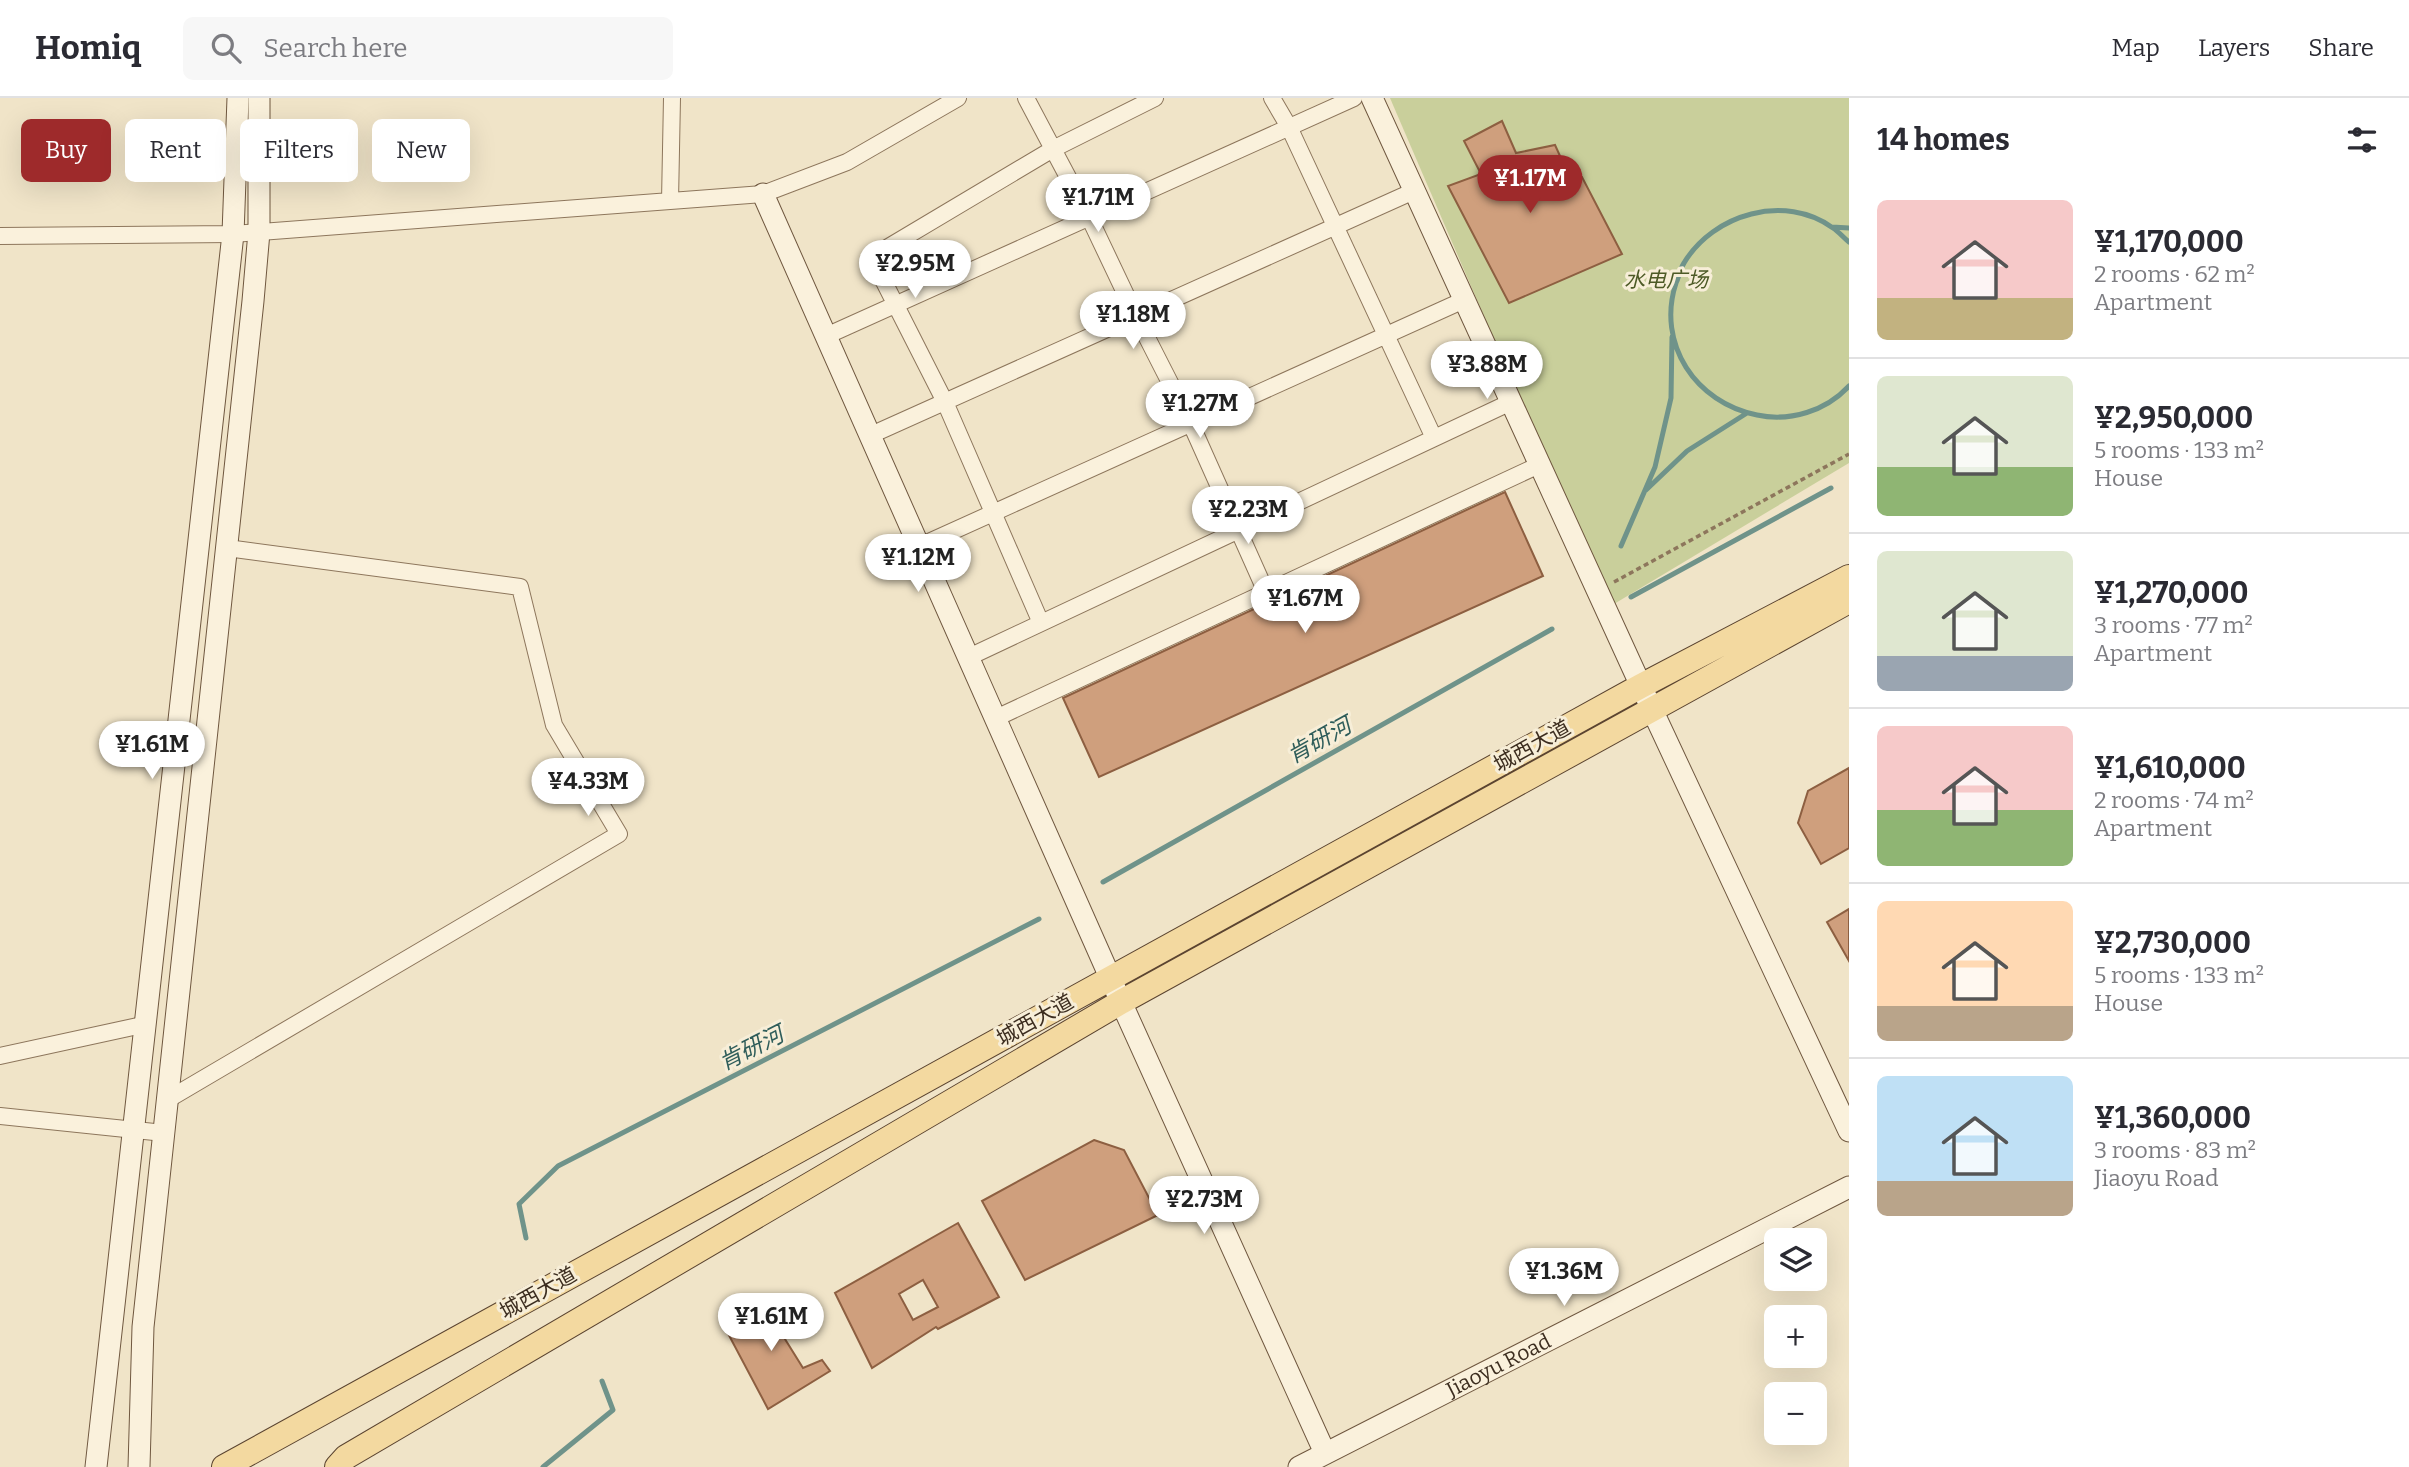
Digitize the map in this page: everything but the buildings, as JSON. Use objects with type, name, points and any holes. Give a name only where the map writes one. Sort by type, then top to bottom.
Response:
[{"type":"main road","name":"城西大道","points":[[224,1467],[1640,686],[1849,577]]},
{"type":"main road","name":"城西大道","points":[[336,1464],[1121,1002],[1849,601]]},
{"type":"street","points":[[96,1467],[233,234],[238,98]]},
{"type":"street","points":[[139,1467],[143,1327],[259,232],[259,98]]},
{"type":"street","points":[[670,201],[672,98]]},
{"type":"street","points":[[0,236],[233,234],[764,194],[847,162],[958,98]]},
{"type":"street","points":[[1026,98],[1089,217],[1191,424],[1266,592]]},
{"type":"street","points":[[1041,623],[945,402],[878,270],[874,255],[1054,149],[1155,98]]},
{"type":"street","points":[[1272,98],[1289,127],[1434,438]]},
{"type":"street","points":[[826,336],[1354,98]]},
{"type":"street","points":[[1372,98],[1640,686],[1849,1131]]},
{"type":"street","points":[[871,435],[1414,191]]},
{"type":"street","points":[[764,194],[1121,1002],[1325,1453]]},
{"type":"street","points":[[920,546],[1464,300]]},
{"type":"street","points":[[969,657],[1511,402]]},
{"type":"street","points":[[996,718],[1539,465]]},
{"type":"street","points":[[167,1100],[619,834],[554,725],[520,587],[227,548]]},
{"type":"street","points":[[0,1056],[147,1024]]},
{"type":"street","points":[[0,1116],[164,1133]]},
{"type":"street","name":"Jiaoyu Road","points":[[1299,1467],[1849,1187]]},
{"type":"path","points":[[1597,591],[1849,454]]},
{"type":"green space","name":"水电广场","points":[[1390,98],[1849,98],[1849,463],[1609,607]]},
{"type":"waterway","points":[[1849,242],[1814,217],[1794,212],[1772,211],[1731,221],[1697,246],[1684,263],[1671,306],[1672,328],[1686,367],[1699,384],[1716,398],[1735,408],[1769,417],[1795,415],[1830,402],[1849,386]]},
{"type":"waterway","points":[[1832,227],[1849,228]]},
{"type":"waterway","points":[[1621,546],[1655,467],[1671,398],[1672,337]]},
{"type":"waterway","points":[[1646,490],[1687,451],[1747,413]]},
{"type":"waterway","name":"肯研河","points":[[1631,597],[1831,488]]},
{"type":"waterway","name":"肯研河","points":[[1103,882],[1552,629]]},
{"type":"waterway","name":"肯研河","points":[[526,1238],[519,1204],[558,1166],[1039,919]]},
{"type":"waterway","name":"肯研河","points":[[543,1467],[613,1410],[602,1381]]}]
